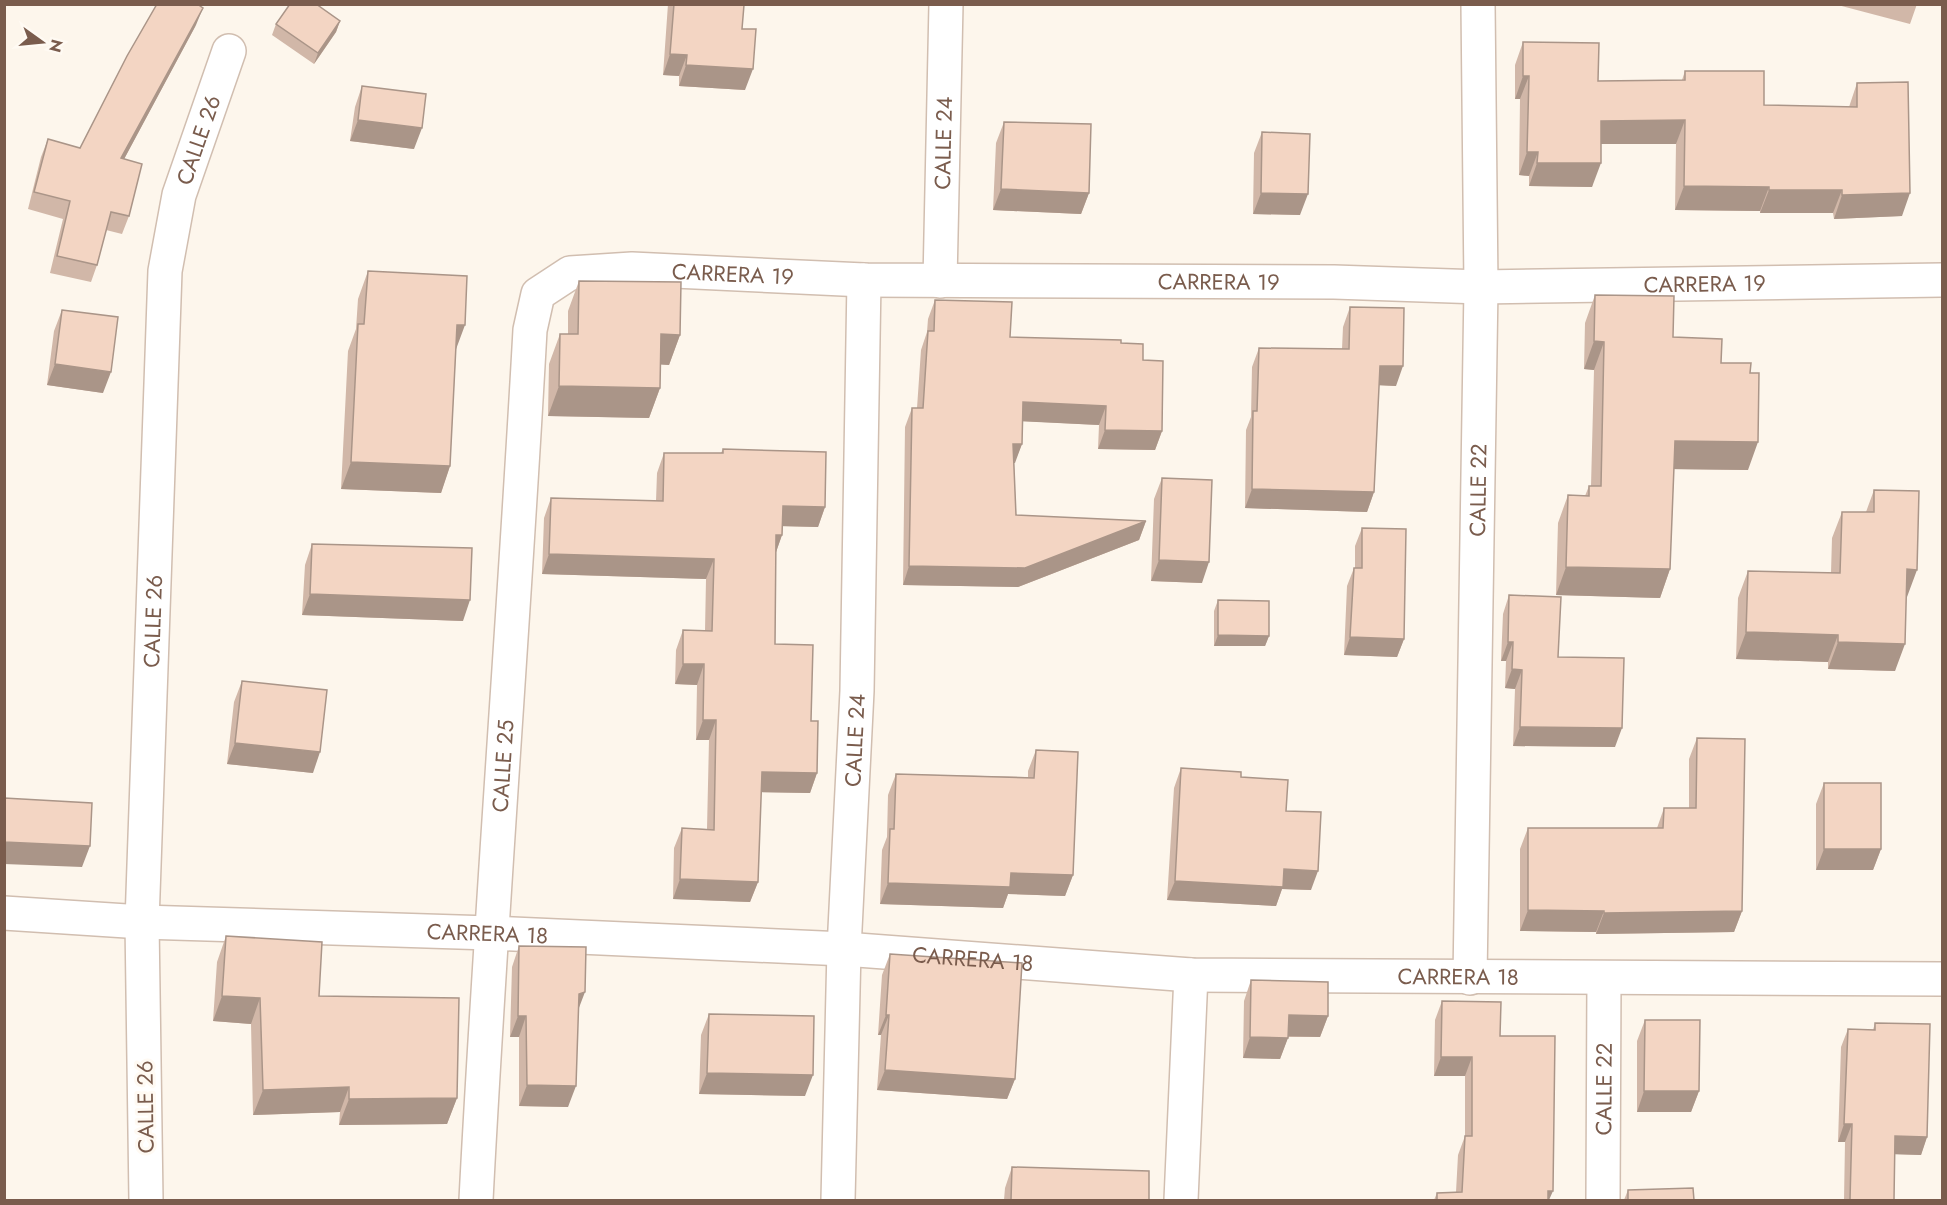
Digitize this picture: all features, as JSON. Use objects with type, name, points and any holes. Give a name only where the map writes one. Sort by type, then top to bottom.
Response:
[{"type":"street","name":"CALLE 24","points":[[940,281],[946,4]]},
{"type":"street","name":"CALLE 22","points":[[1470,978],[1481,287],[1478,4]]},
{"type":"street","name":"CALLE 26","points":[[146,1200],[142,922],[165,271],[180,195],[229,51]]},
{"type":"street","name":"CARRERA 19","points":[[530,330],[538,294],[570,273],[632,269],[864,280],[1334,282],[1481,287],[1942,280]]},
{"type":"street","name":"CALLE 24","points":[[838,1200],[844,949],[857,691],[864,280]]},
{"type":"street","name":"CALLE 25","points":[[476,1200],[490,933],[516,570],[530,330]]},
{"type":"street","name":"CARRERA 18","points":[[4,913],[142,922],[490,933],[844,949],[1191,975],[1942,979]]},
{"type":"street","points":[[1181,1200],[1191,975]]},
{"type":"street","name":"CALLE 22","points":[[1603,1200],[1604,978]]},
{"type":"building","points":[[157,4],[197,4],[203,8],[121,158],[142,164],[129,216],[111,212],[97,265],[57,256],[70,201],[34,192],[48,139],[80,148],[127,56]]},
{"type":"building","points":[[290,4],[316,4],[340,21],[318,53],[276,24]]},
{"type":"building","points":[[674,4],[744,5],[742,29],[756,29],[753,69],[686,65],[687,55],[670,54]]},
{"type":"building","points":[[1523,42],[1599,43],[1598,81],[1685,80],[1685,71],[1764,71],[1764,105],[1857,107],[1857,83],[1908,82],[1910,193],[1842,195],[1842,190],[1769,190],[1769,187],[1684,186],[1685,120],[1601,121],[1601,163],[1537,163],[1538,152],[1527,152],[1529,76],[1523,76]]},
{"type":"building","points":[[362,86],[426,94],[422,128],[358,120]]},
{"type":"building","points":[[1004,122],[1091,124],[1089,193],[1001,189]]},
{"type":"building","points":[[1262,132],[1310,134],[1308,194],[1261,193]]},
{"type":"building","points":[[368,271],[467,276],[465,325],[457,325],[450,466],[351,462],[358,324],[364,324]]},
{"type":"building","points":[[579,281],[681,282],[680,335],[661,334],[660,388],[559,386],[560,334],[578,334]]},
{"type":"building","points":[[1595,295],[1674,296],[1673,337],[1722,339],[1721,363],[1751,363],[1750,373],[1759,373],[1758,442],[1675,441],[1670,569],[1566,567],[1568,495],[1589,496],[1589,486],[1601,486],[1604,342],[1594,341]]},
{"type":"building","points":[[935,300],[1012,302],[1010,337],[1121,340],[1121,343],[1143,344],[1143,360],[1163,361],[1162,431],[1105,430],[1106,406],[1023,402],[1022,444],[1013,444],[1016,515],[1146,521],[1025,568],[909,566],[912,408],[923,408],[928,331],[934,331]]},
{"type":"building","points":[[1350,307],[1404,308],[1403,366],[1380,366],[1374,492],[1252,489],[1253,411],[1257,411],[1259,348],[1349,349]]},
{"type":"building","points":[[62,310],[118,317],[111,372],[55,364]]},
{"type":"building","points":[[723,449],[826,452],[825,507],[783,506],[782,535],[776,535],[775,644],[813,645],[811,721],[818,721],[817,773],[762,772],[758,882],[680,879],[682,828],[714,830],[716,720],[703,720],[704,664],[683,664],[683,630],[712,631],[714,559],[549,554],[551,498],[663,501],[664,453],[723,453]]},
{"type":"building","points":[[1162,478],[1212,480],[1209,562],[1159,560]]},
{"type":"building","points":[[1874,490],[1919,491],[1917,570],[1907,569],[1905,644],[1838,642],[1838,635],[1746,632],[1748,571],[1840,573],[1842,512],[1874,512]]},
{"type":"building","points":[[1362,528],[1406,529],[1404,639],[1350,637],[1354,568],[1362,568]]},
{"type":"building","points":[[312,544],[472,548],[470,600],[310,594]]},
{"type":"building","points":[[1509,595],[1561,597],[1558,657],[1624,658],[1622,728],[1520,727],[1522,670],[1512,669],[1513,642],[1508,642]]},
{"type":"building","points":[[1218,600],[1269,601],[1269,636],[1218,635]]},
{"type":"building","points":[[242,681],[327,690],[320,752],[235,743]]},
{"type":"building","points":[[1697,738],[1745,739],[1742,911],[1604,913],[1604,911],[1528,910],[1528,828],[1663,828],[1664,808],[1696,808]]},
{"type":"building","points":[[1036,750],[1078,752],[1073,875],[1011,873],[1010,887],[888,883],[890,829],[894,829],[896,774],[1034,778]]},
{"type":"building","points":[[1181,768],[1241,772],[1241,777],[1288,780],[1286,811],[1321,812],[1318,871],[1284,869],[1283,887],[1175,881]]},
{"type":"building","points":[[1824,783],[1881,783],[1881,849],[1824,849]]},
{"type":"building","points":[[4,798],[92,803],[90,846],[4,842]]},
{"type":"building","points":[[226,936],[322,942],[319,996],[459,998],[457,1098],[349,1099],[349,1087],[263,1090],[260,998],[222,996]]},
{"type":"building","points":[[519,946],[586,947],[585,992],[579,994],[576,1086],[527,1085],[526,1016],[518,1016]]},
{"type":"building","points":[[890,954],[1022,963],[1015,1079],[885,1070]]},
{"type":"building","points":[[1251,980],[1328,982],[1328,1016],[1289,1015],[1288,1038],[1250,1037]]},
{"type":"building","points":[[1442,1001],[1501,1002],[1500,1036],[1555,1036],[1553,1191],[1548,1191],[1548,1200],[1437,1200],[1437,1193],[1462,1192],[1465,1136],[1472,1136],[1472,1057],[1441,1057]]},
{"type":"building","points":[[709,1014],[814,1016],[813,1075],[707,1073]]},
{"type":"building","points":[[1645,1020],[1700,1020],[1699,1091],[1644,1091]]},
{"type":"building","points":[[1875,1023],[1930,1024],[1927,1137],[1895,1136],[1894,1200],[1850,1200],[1852,1124],[1844,1124],[1848,1029],[1875,1030]]},
{"type":"building","points":[[1012,1167],[1149,1171],[1149,1200],[1011,1200]]},
{"type":"building","points":[[1693,1188],[1694,1200],[1628,1200],[1628,1190]]}]
